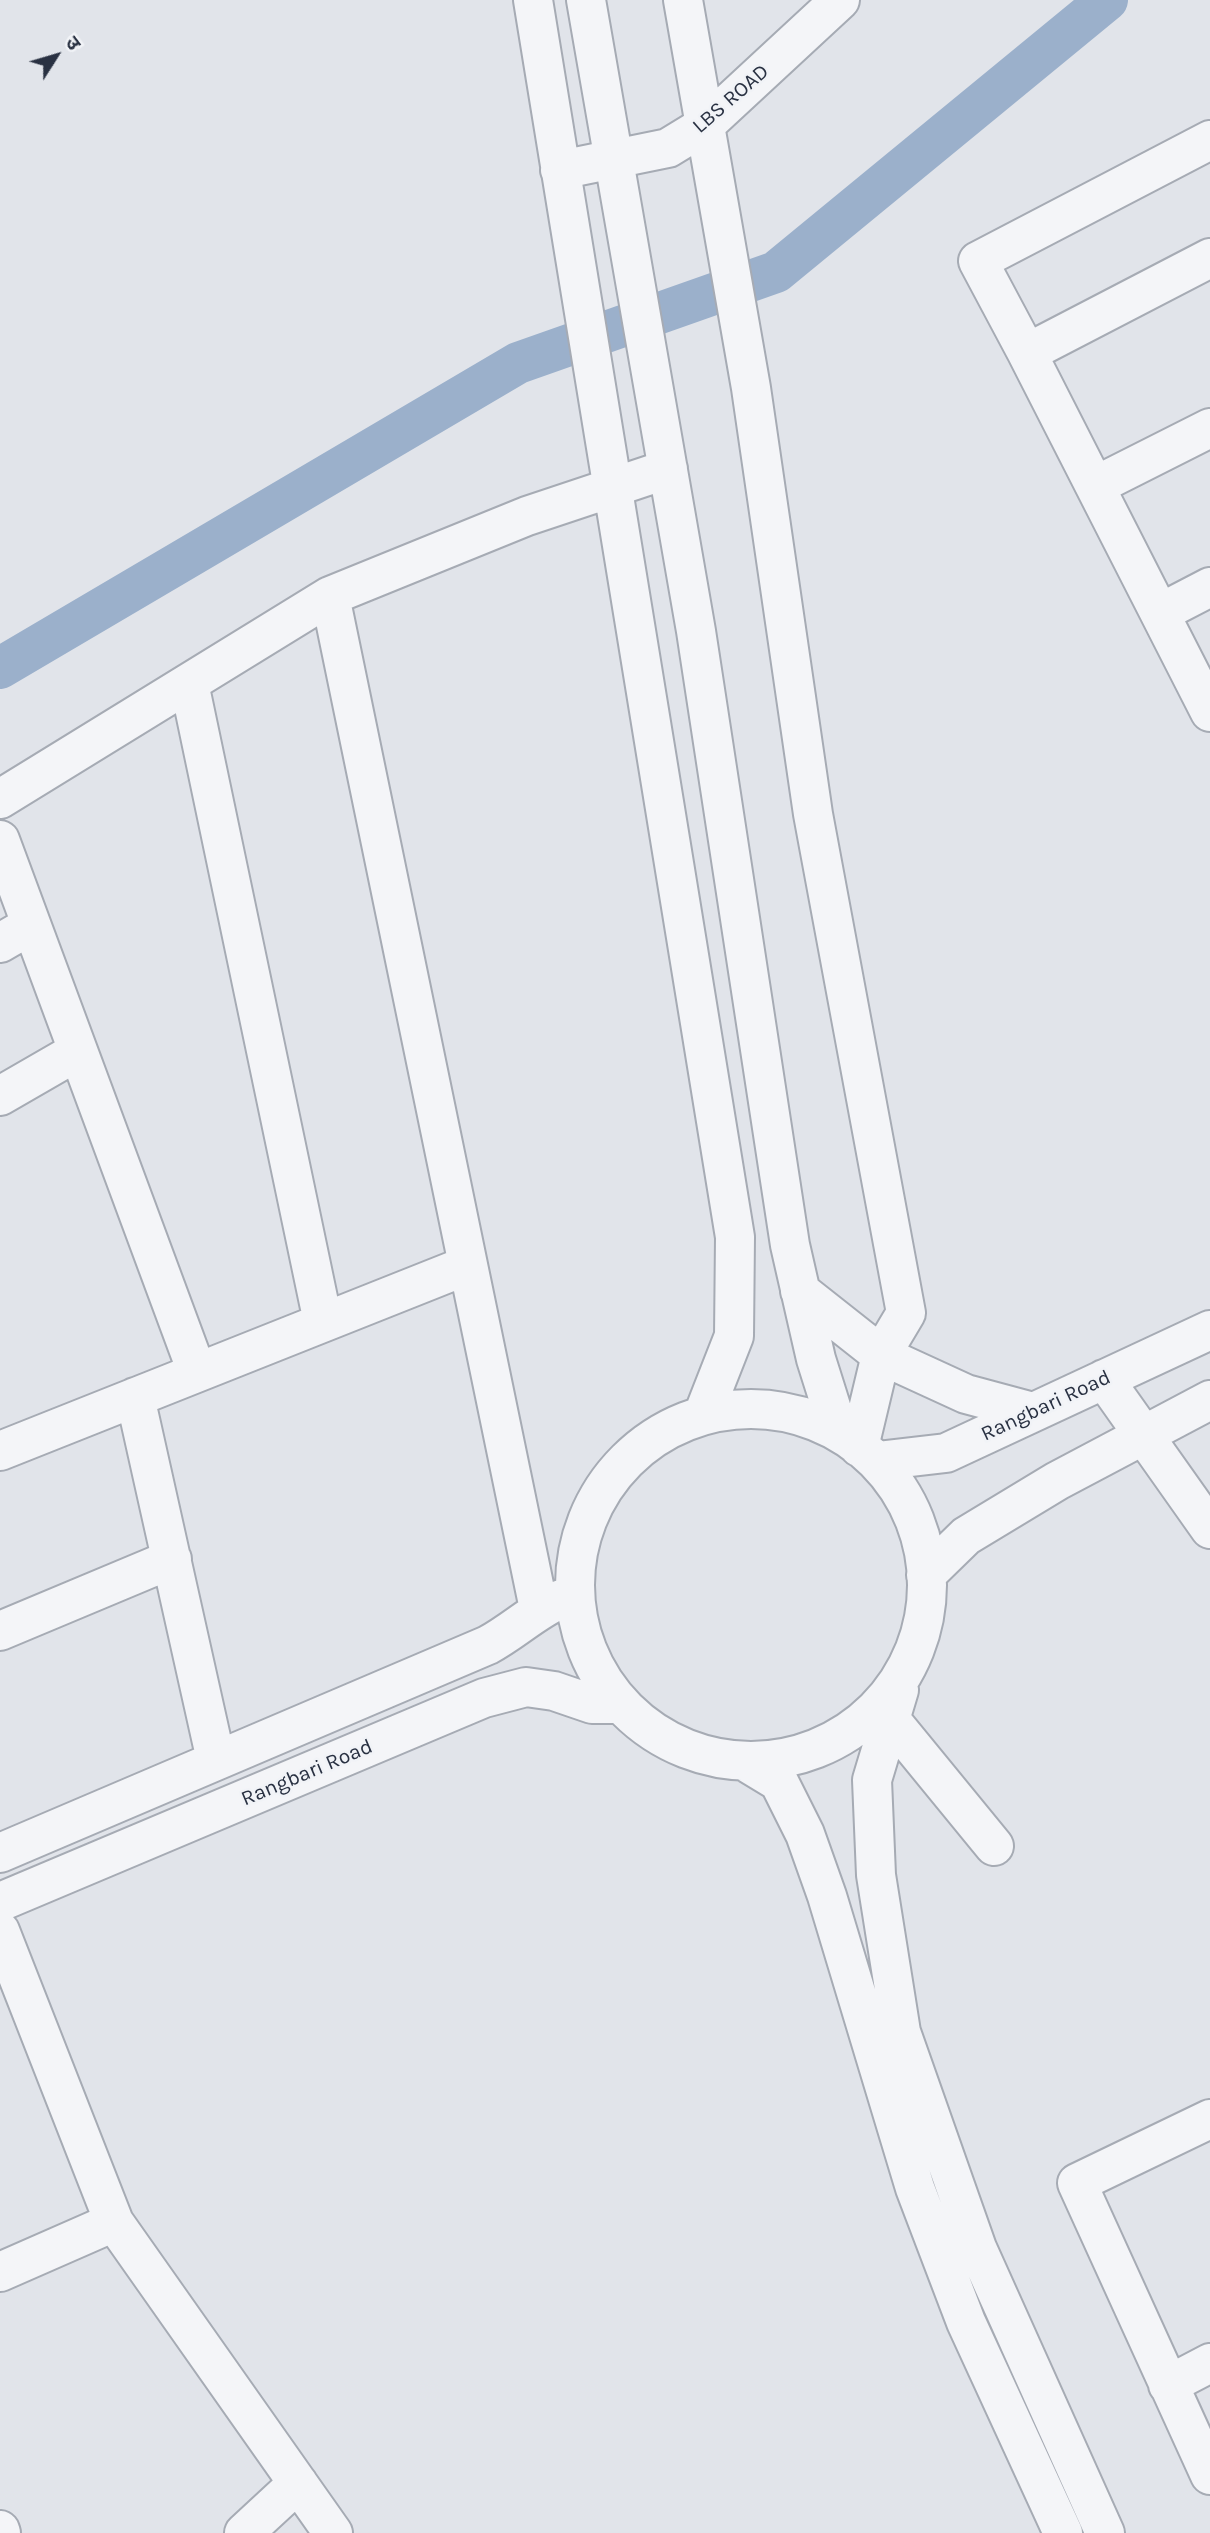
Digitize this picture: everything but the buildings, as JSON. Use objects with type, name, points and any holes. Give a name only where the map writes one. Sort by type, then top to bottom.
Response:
[{"type":"street","points":[[533,0],[735,1237],[734,1336],[703,1415]]},
{"type":"street","points":[[586,0],[696,631],[790,1245],[800,1291],[816,1359],[858,1446],[905,1499],[923,1542],[928,1589],[921,1635],[903,1678],[872,1780],[876,1875],[901,2032],[977,2249],[1105,2533]]},
{"type":"street","points":[[682,0],[718,215],[751,388],[813,814],[906,1313],[881,1355],[858,1446]]},
{"type":"street","name":"LBS ROAD","points":[[560,170],[668,148],[704,126],[840,0]]},
{"type":"street","points":[[1210,140],[978,261],[1210,712]]},
{"type":"street","points":[[1027,353],[1210,258]]},
{"type":"street","points":[[1095,486],[1210,428]]},
{"type":"street","points":[[0,800],[330,596],[527,516],[668,469]]},
{"type":"street","points":[[1160,613],[1210,587]]},
{"type":"street","points":[[330,596],[539,1609]]},
{"type":"street","points":[[189,683],[323,1322]]},
{"type":"street","points":[[0,840],[16,934],[78,1051],[197,1372]]},
{"type":"street","points":[[0,1096],[78,1051]]},
{"type":"street","points":[[0,1451],[468,1265]]},
{"type":"street","points":[[800,1291],[881,1355],[966,1394],[1033,1412]]},
{"type":"street","name":"Rangbari Road","points":[[858,1446],[946,1452],[1210,1329]]},
{"type":"street","points":[[1104,1379],[1210,1529]]},
{"type":"street","points":[[135,1397],[216,1760]]},
{"type":"street","points":[[926,1575],[966,1536],[1057,1481],[1210,1400]]},
{"type":"street","points":[[858,1446],[796,1414],[749,1409],[703,1415],[659,1434],[623,1463],[595,1501],[579,1545],[575,1592],[582,1633],[597,1671],[621,1704],[657,1734],[699,1755],[746,1762],[792,1758],[836,1742],[873,1714],[903,1678]]},
{"type":"street","points":[[0,1631],[172,1559]]},
{"type":"street","points":[[0,1853],[488,1645],[516,1630],[539,1609],[575,1592]]},
{"type":"street","name":"Rangbari Road","points":[[0,1902],[484,1698],[526,1687],[554,1692],[592,1704],[621,1704]]},
{"type":"street","points":[[891,1719],[994,1846]]},
{"type":"street","points":[[746,1762],[779,1782],[805,1834],[827,1896],[915,2188],[966,2322],[1063,2533]]},
{"type":"street","points":[[0,1931],[114,2221],[333,2533]]},
{"type":"street","points":[[1210,2119],[1077,2183],[1210,2474]]},
{"type":"street","points":[[0,2272],[114,2221]]},
{"type":"street","points":[[1168,2385],[1210,2363]]},
{"type":"street","points":[[244,2533],[298,2483]]},
{"type":"waterway","points":[[0,668],[518,363],[776,272],[1107,0]]}]
